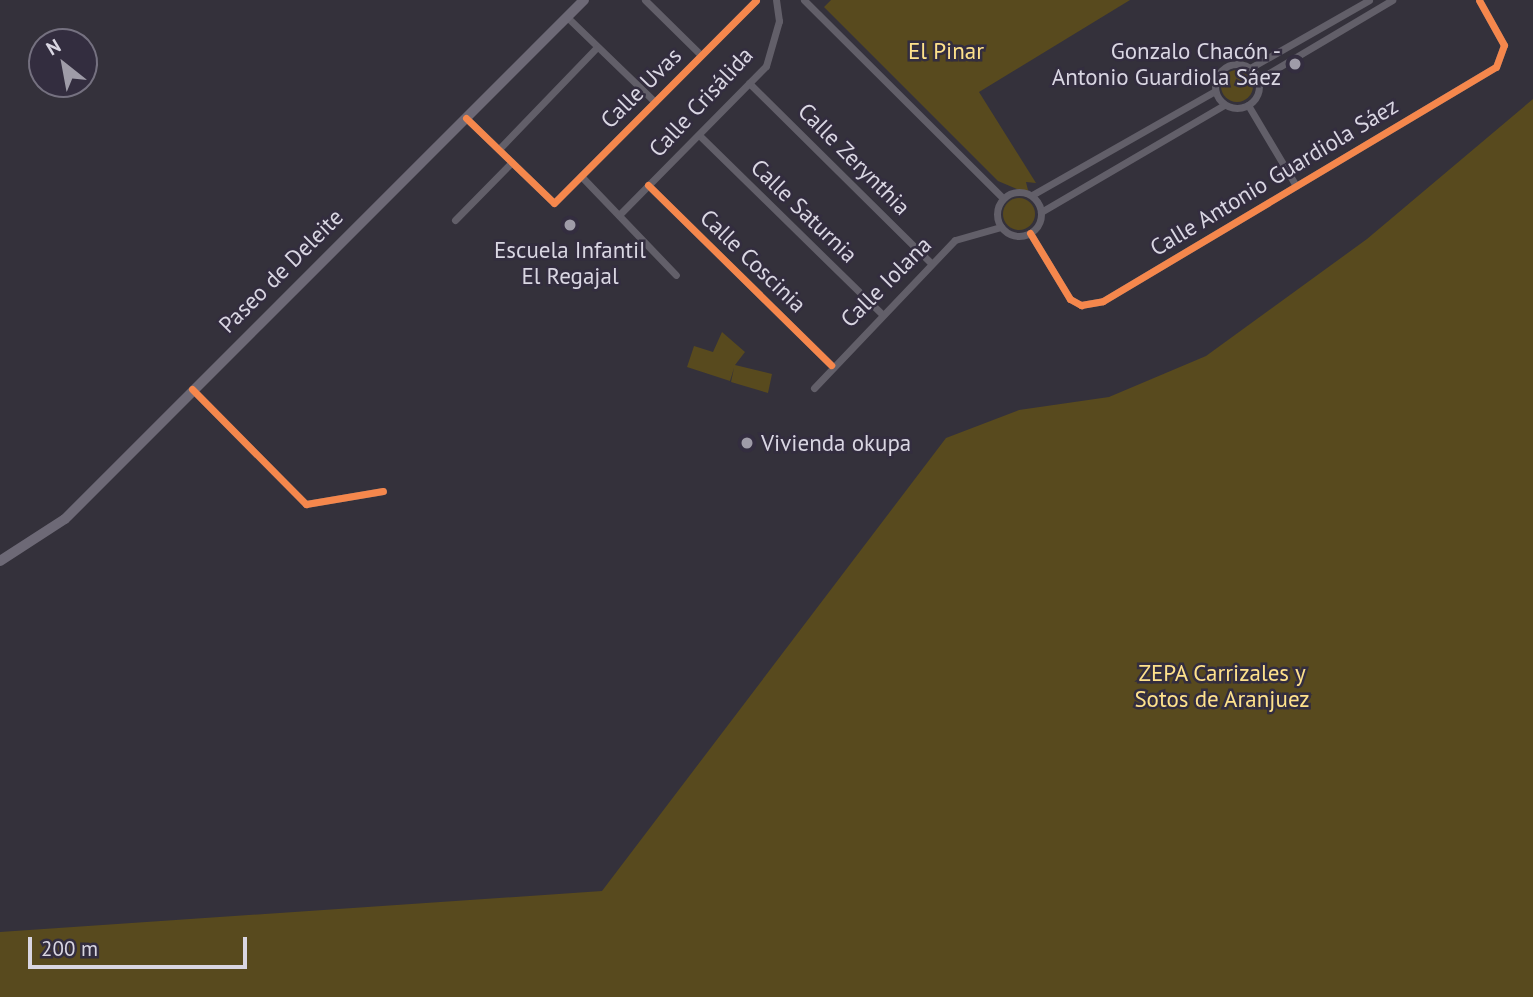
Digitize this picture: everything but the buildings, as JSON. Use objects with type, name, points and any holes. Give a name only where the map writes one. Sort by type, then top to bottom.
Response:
[{"type":"main road","name":"Paseo de Deleite","points":[[0,561],[65,519],[192,389],[584,0]]},
{"type":"street","points":[[645,0],[701,55]]},
{"type":"street","name":"Calle Uvas","points":[[512,162],[554,203],[756,0]]},
{"type":"street","name":"Calle Crisálida","points":[[619,215],[699,135],[771,57],[776,0]]},
{"type":"street","points":[[1248,105],[1224,104],[1041,212],[1030,233],[1011,234],[1001,227],[996,215],[1003,198],[1014,192],[1032,195],[1215,91],[1226,67],[1250,68],[1369,0]]},
{"type":"street","points":[[1248,105],[1259,79],[1392,0]]},
{"type":"street","name":"Calle Antonio Guardiola Sáez","points":[[1030,233],[1070,299],[1092,306],[1496,67],[1504,45],[1479,0]]},
{"type":"street","points":[[809,2],[1003,198]]},
{"type":"street","points":[[567,17],[655,103]]},
{"type":"street","points":[[499,149],[597,47]]},
{"type":"street","points":[[1250,68],[1259,79]]},
{"type":"street","name":"Calle Zerynthia","points":[[749,83],[931,263]]},
{"type":"street","points":[[1215,91],[1224,104]]},
{"type":"street","points":[[1248,105],[1296,186]]},
{"type":"street","points":[[455,220],[512,162],[466,118]]},
{"type":"street","name":"Calle Saturnia","points":[[699,135],[882,314]]},
{"type":"street","points":[[581,176],[676,275]]},
{"type":"street","name":"Calle Coscinia","points":[[648,185],[831,365]]},
{"type":"street","points":[[1032,195],[1041,212]]},
{"type":"street","name":"Calle Iolana","points":[[814,388],[831,365],[931,263],[964,234],[1001,227]]},
{"type":"street","points":[[192,389],[306,504],[383,491]]},
{"type":"green space","name":"El Pinar","points":[[831,0],[1130,0],[979,92],[1036,183],[1026,182],[1029,194],[998,181],[824,7]]},
{"type":"green space","points":[[1237,70],[1249,74],[1253,86],[1249,98],[1237,102],[1225,98],[1221,86],[1225,74]]},
{"type":"green space","name":"ZEPA Carrizales y Sotos de Aranjuez","points":[[1533,99],[1533,997],[0,997],[0,932],[602,891],[946,438],[1019,410],[1109,397],[1206,356],[1367,239]]},
{"type":"green space","points":[[1019,198],[1030,203],[1035,214],[1030,225],[1019,230],[1008,225],[1003,214],[1008,203]]},
{"type":"green space","points":[[722,332],[745,352],[735,365],[772,374],[768,393],[731,382],[734,368],[730,381],[687,367],[694,346],[713,352]]},
{"type":"cycle path","points":[[466,118],[554,203],[756,0]]},
{"type":"cycle path","points":[[1030,233],[1070,299],[1081,305],[1103,301],[1496,67],[1504,45],[1479,0]]},
{"type":"cycle path","points":[[648,185],[831,365]]},
{"type":"cycle path","points":[[192,389],[306,504],[383,491]]},
{"type":"place","name":"Gonzalo Chacón - Antonio Guardiola Sáez","points":[[1295,64]]},
{"type":"place","name":"Escuela Infantil El Regajal","points":[[570,225]]},
{"type":"place","name":"Vivienda okupa","points":[[747,443]]}]
